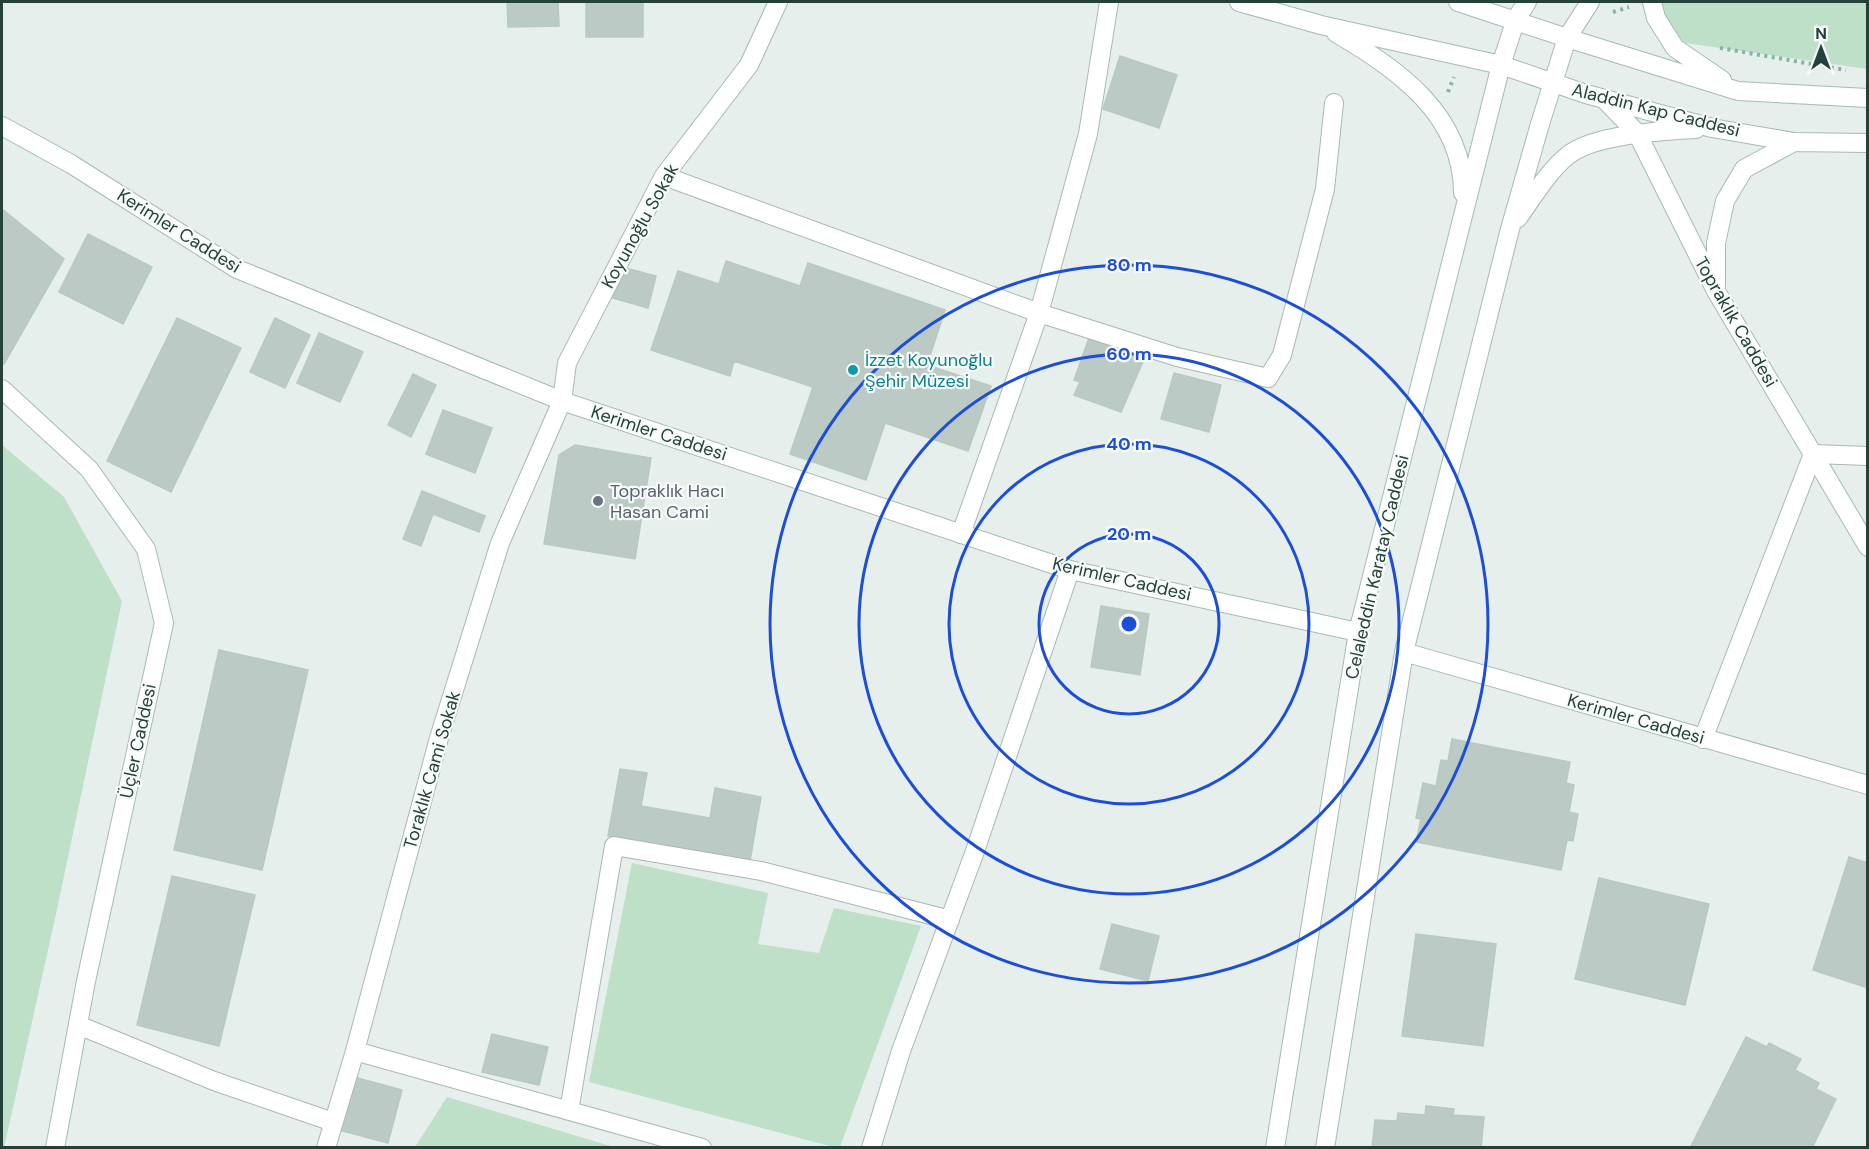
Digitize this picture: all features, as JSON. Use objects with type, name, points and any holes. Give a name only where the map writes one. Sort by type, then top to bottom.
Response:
[{"type":"street","name":"Koyunoğlu Sokak","points":[[562,401],[567,363],[664,176],[749,65],[778,2]]},
{"type":"street","points":[[961,534],[1039,313],[1088,134],[1109,2]]},
{"type":"street","points":[[1239,2],[1321,25],[1501,65],[1552,83]]},
{"type":"street","points":[[1458,2],[1738,91],[1868,98]]},
{"type":"street","points":[[1516,19],[1527,2]]},
{"type":"street","points":[[1324,1148],[1404,652],[1510,229],[1567,38],[1590,2]]},
{"type":"street","points":[[1652,2],[1656,18],[1675,48],[1738,91]]},
{"type":"street","name":"Celaleddin Karatay Caddesi","points":[[1275,1148],[1358,632],[1501,65],[1516,19]]},
{"type":"street","points":[[1321,25],[1367,52],[1402,78],[1432,105],[1451,137],[1463,176],[1463,214]]},
{"type":"street","name":"Aladdin Kap Caddesi","points":[[1552,83],[1712,128],[1794,142],[1868,143]]},
{"type":"street","name":"Topraklık Caddesi","points":[[1605,99],[1637,133],[1716,291],[1868,547]]},
{"type":"street","points":[[664,176],[1039,313],[1177,357],[1268,378],[1282,355],[1325,189],[1334,103]]},
{"type":"street","name":"Kerimler Caddesi","points":[[2,126],[71,164],[237,269],[562,401],[1070,570],[1358,632]]},
{"type":"street","points":[[1510,229],[1554,168],[1569,154],[1588,145],[1637,133],[1712,128]]},
{"type":"street","points":[[1716,291],[1716,243],[1725,201],[1744,169],[1794,142]]},
{"type":"street","name":"Üçler Caddesi","points":[[2,389],[89,469],[146,549],[164,623],[78,1025],[55,1148]]},
{"type":"street","name":"Toraklık Cami Sokak","points":[[326,1148],[355,1051],[439,738],[500,543],[562,401]]},
{"type":"street","points":[[1703,739],[1813,454],[1868,456]]},
{"type":"street","points":[[871,1148],[901,1051],[950,920],[1070,570]]},
{"type":"street","name":"Kerimler Caddesi","points":[[1404,652],[1868,785]]},
{"type":"street","points":[[569,1111],[614,846],[761,871],[950,920]]},
{"type":"street","points":[[78,1025],[214,1081],[333,1122]]},
{"type":"street","points":[[355,1051],[702,1148]]},
{"type":"path","points":[[1711,47],[1851,71]]},
{"type":"green space","points":[[1658,2],[1867,2],[1867,69],[1685,43],[1661,18]]},
{"type":"green space","points":[[2,445],[64,497],[122,601],[4,1148],[2,1147]]},
{"type":"green space","points":[[632,863],[768,893],[758,944],[819,953],[834,908],[921,926],[840,1147],[589,1082]]},
{"type":"green space","points":[[447,1097],[614,1147],[415,1147]]},
{"type":"building","points":[[507,2],[558,2],[559,26],[508,27]]},
{"type":"building","points":[[586,2],[643,2],[643,37],[586,37]]},
{"type":"building","points":[[1120,56],[1177,75],[1159,128],[1103,109]]},
{"type":"building","points":[[2,209],[64,259],[4,364],[2,361]]},
{"type":"building","points":[[88,234],[152,267],[123,324],[59,292]]},
{"type":"building","name":"İzzet Koyunoğlu Şehir Müzesi","points":[[726,261],[800,286],[808,263],[945,310],[927,365],[991,386],[968,451],[885,423],[866,480],[790,454],[813,387],[734,361],[730,376],[651,350],[678,271],[719,284]]},
{"type":"building","points":[[622,267],[656,276],[648,308],[613,298]]},
{"type":"building","points":[[177,318],[241,348],[171,492],[107,461]]},
{"type":"building","points":[[275,318],[310,335],[285,388],[250,372]]},
{"type":"building","points":[[319,333],[363,352],[340,402],[297,383]]},
{"type":"building","points":[[1090,335],[1145,357],[1121,412],[1074,395],[1080,382],[1074,380]]},
{"type":"building","points":[[1174,373],[1221,385],[1209,432],[1161,419]]},
{"type":"building","points":[[413,374],[436,385],[411,437],[388,425]]},
{"type":"building","points":[[443,410],[492,428],[475,473],[426,454]]},
{"type":"building","name":"Topraklık Hacı Hasan Cami","points":[[575,445],[651,458],[635,559],[544,544],[559,455]]},
{"type":"building","points":[[422,491],[485,516],[479,532],[433,514],[421,546],[403,539]]},
{"type":"building","points":[[1101,606],[1149,614],[1140,675],[1091,667]]},
{"type":"building","points":[[219,650],[308,670],[262,870],[174,850]]},
{"type":"building","points":[[1452,739],[1570,762],[1566,783],[1574,785],[1569,812],[1578,814],[1573,841],[1567,840],[1561,870],[1416,842],[1421,819],[1416,818],[1423,783],[1436,786],[1441,760],[1448,761]]},
{"type":"building","points":[[620,769],[647,773],[641,806],[710,818],[715,788],[761,797],[750,861],[608,836]]},
{"type":"building","points":[[1849,857],[1868,863],[1868,988],[1813,970]]},
{"type":"building","points":[[172,876],[255,895],[219,1046],[137,1025]]},
{"type":"building","points":[[1599,878],[1709,904],[1685,1005],[1575,979]]},
{"type":"building","points":[[1112,924],[1159,936],[1148,981],[1100,969]]},
{"type":"building","points":[[1416,934],[1496,944],[1483,1046],[1402,1036]]},
{"type":"building","points":[[492,1034],[548,1047],[539,1085],[482,1072]]},
{"type":"building","points":[[1746,1037],[1767,1047],[1769,1043],[1801,1059],[1795,1070],[1819,1083],[1816,1089],[1836,1099],[1812,1148],[1690,1148]]},
{"type":"building","points":[[354,1077],[402,1090],[388,1143],[339,1130]]},
{"type":"building","points":[[1426,1106],[1454,1109],[1453,1115],[1484,1117],[1481,1148],[1372,1148],[1375,1120],[1397,1121],[1398,1113],[1425,1115]]},
{"type":"place","name":"İzzet Koyunoğlu Şehir Müzesi","points":[[853,370]]},
{"type":"place","name":"Topraklık Hacı Hasan Cami","points":[[598,501]]}]
